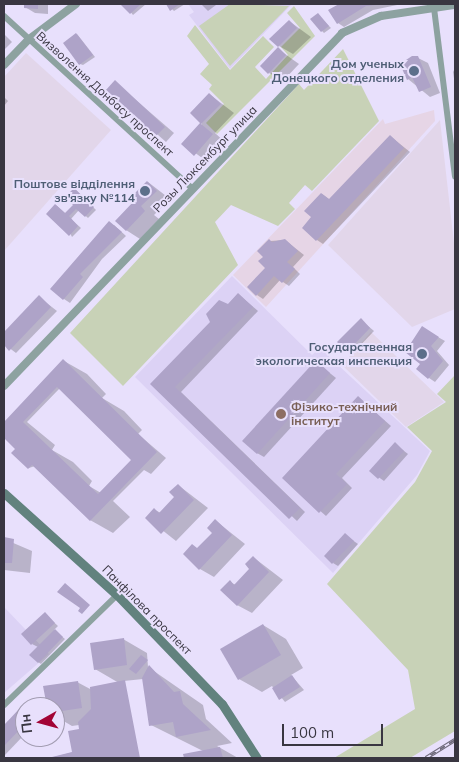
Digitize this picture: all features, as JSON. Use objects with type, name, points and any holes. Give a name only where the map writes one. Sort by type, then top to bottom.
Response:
[{"type":"main road","name":"Панфілова проспект","points":[[4,493],[117,595],[222,704],[257,758]]},
{"type":"street","points":[[4,65],[28,40],[76,4]]},
{"type":"street","name":"Розы Люксембург улица","points":[[4,386],[342,33],[381,16],[434,6],[455,5]]},
{"type":"street","points":[[434,6],[455,177]]},
{"type":"street","name":"Визволення Донбасу проспект","points":[[4,16],[28,40],[192,188]]},
{"type":"street","points":[[4,705],[117,595]]},
{"type":"shaded area","points":[[188,4],[292,4],[230,69],[189,15],[194,12]]},
{"type":"shaded area","points":[[26,53],[111,130],[4,251],[4,77]]},
{"type":"shaded area","points":[[434,110],[435,121],[266,307],[233,275],[383,119],[385,124]]},
{"type":"shaded area","points":[[440,120],[455,252],[455,309],[412,327],[328,245]]},
{"type":"shaded area","name":"Фізико-технічний інститут","points":[[232,276],[312,355],[320,348],[430,451],[417,475],[333,573],[135,377]]},
{"type":"shaded area","points":[[371,332],[444,402],[406,427],[342,365]]},
{"type":"shaded area","points":[[4,607],[49,654],[4,693]]},
{"type":"green space","points":[[230,4],[289,6],[230,66],[199,26]]},
{"type":"green space","points":[[294,6],[315,36],[217,134],[206,123],[224,104],[209,89],[212,85],[200,74],[209,64],[187,36],[195,25],[230,70],[263,36],[274,47],[255,67],[266,79],[288,55],[281,47],[300,28],[287,13]]},
{"type":"green space","points":[[343,49],[379,121],[312,191],[305,185],[289,203],[295,209],[278,226],[231,205],[215,222],[238,265],[123,386],[70,333],[299,84],[304,90]]},
{"type":"green space","points":[[455,375],[455,731],[410,758],[334,758],[415,709],[408,670],[327,584],[415,482],[432,451],[407,427],[446,402],[437,394]]},
{"type":"building","points":[[24,4],[38,4],[38,9],[24,8]]},
{"type":"building","points":[[122,4],[141,4],[130,14],[121,5]]},
{"type":"building","points":[[166,4],[180,4],[170,11]]},
{"type":"building","points":[[339,4],[376,5],[366,6],[337,24],[328,10]]},
{"type":"building","points":[[318,13],[329,26],[321,32],[310,19]]},
{"type":"building","points":[[289,20],[297,28],[278,47],[269,39]]},
{"type":"building","points":[[76,33],[93,55],[79,65],[63,43]]},
{"type":"building","points":[[278,47],[286,55],[268,74],[260,66]]},
{"type":"building","name":"Дом ученых Донецкого отделения","points":[[412,56],[418,56],[431,87],[419,92],[412,77],[407,80],[400,64]]},
{"type":"building","points":[[115,80],[165,127],[155,137],[105,91]]},
{"type":"building","points":[[209,93],[221,104],[201,124],[213,134],[194,156],[181,144],[200,123],[190,113]]},
{"type":"building","points":[[390,135],[404,148],[316,241],[302,228],[311,217],[304,211],[321,193],[329,199]]},
{"type":"building","points":[[147,181],[157,191],[141,206],[145,211],[126,231],[115,221],[134,201],[130,198]]},
{"type":"building","points":[[74,188],[94,207],[85,217],[76,209],[69,216],[78,226],[69,236],[46,214],[55,204],[65,213],[73,205],[65,197]]},
{"type":"building","points":[[109,221],[122,232],[80,274],[83,277],[63,300],[50,289]]},
{"type":"building","points":[[269,239],[272,242],[285,239],[298,251],[287,262],[295,269],[282,283],[274,276],[256,296],[247,287],[265,268],[258,261],[263,257],[257,251]]},
{"type":"building","points":[[238,293],[253,307],[175,387],[300,508],[289,519],[150,384],[210,322],[206,314],[219,300],[228,304]]},
{"type":"building","points":[[39,295],[51,307],[9,351],[4,345],[4,332]]},
{"type":"building","points":[[361,318],[370,328],[347,352],[337,342]]},
{"type":"building","name":"Государственная экологическая инспекция","points":[[422,326],[439,337],[431,346],[443,361],[428,379],[416,369],[420,364],[405,352]]},
{"type":"building","points":[[63,359],[157,452],[90,521],[32,465],[28,469],[11,453],[15,449],[4,438],[4,422]],"holes":[[[57,387],[131,460],[98,494],[23,422]]]},
{"type":"building","points":[[316,360],[330,373],[257,454],[242,441]]},
{"type":"building","points":[[358,396],[385,421],[336,474],[347,484],[319,513],[282,478]]},
{"type":"building","points":[[395,442],[404,451],[378,479],[369,471]]},
{"type":"building","points":[[178,484],[194,500],[161,534],[145,518],[154,508],[159,513],[174,497],[169,492]]},
{"type":"building","points":[[215,519],[232,535],[199,570],[183,554],[192,544],[197,548],[212,533],[207,528]]},
{"type":"building","points":[[345,533],[354,541],[332,564],[324,556]]},
{"type":"building","points":[[4,537],[14,539],[12,563],[4,563]]},
{"type":"building","points":[[253,556],[269,572],[237,606],[220,590],[230,580],[234,585],[249,569],[245,564]]},
{"type":"building","points":[[65,583],[90,605],[82,614],[78,611],[80,608],[57,592]]},
{"type":"building","points":[[45,612],[55,623],[31,645],[21,634]]},
{"type":"building","points":[[263,624],[281,655],[238,680],[220,649]]},
{"type":"building","points":[[55,629],[63,637],[38,663],[29,655]]},
{"type":"building","points":[[124,638],[127,665],[94,670],[90,643]]},
{"type":"building","points":[[141,655],[148,660],[136,674],[129,669]]},
{"type":"building","points":[[149,665],[174,692],[180,691],[183,704],[211,730],[176,737],[173,722],[149,726],[142,678]]},
{"type":"building","points":[[292,675],[300,687],[279,700],[272,688]]},
{"type":"building","points":[[125,680],[140,758],[48,758],[72,752],[68,731],[79,729],[78,722],[91,709],[90,687]]},
{"type":"building","points":[[78,681],[82,708],[65,711],[65,697],[45,697],[43,686]]},
{"type":"building","points":[[15,713],[15,734],[4,746],[4,725]]},
{"type":"building","points":[[220,747],[223,758],[184,758],[183,754]]},
{"type":"railway","points":[[426,758],[455,740]]},
{"type":"place","name":"Дом ученых Донецкого отделения","points":[[414,71]]},
{"type":"place","name":"Поштове відділення зв'язку №114","points":[[145,191]]},
{"type":"place","name":"Государственная экологическая инспекция","points":[[422,354]]},
{"type":"place","name":"Фізико-технічний інститут","points":[[281,414]]}]
